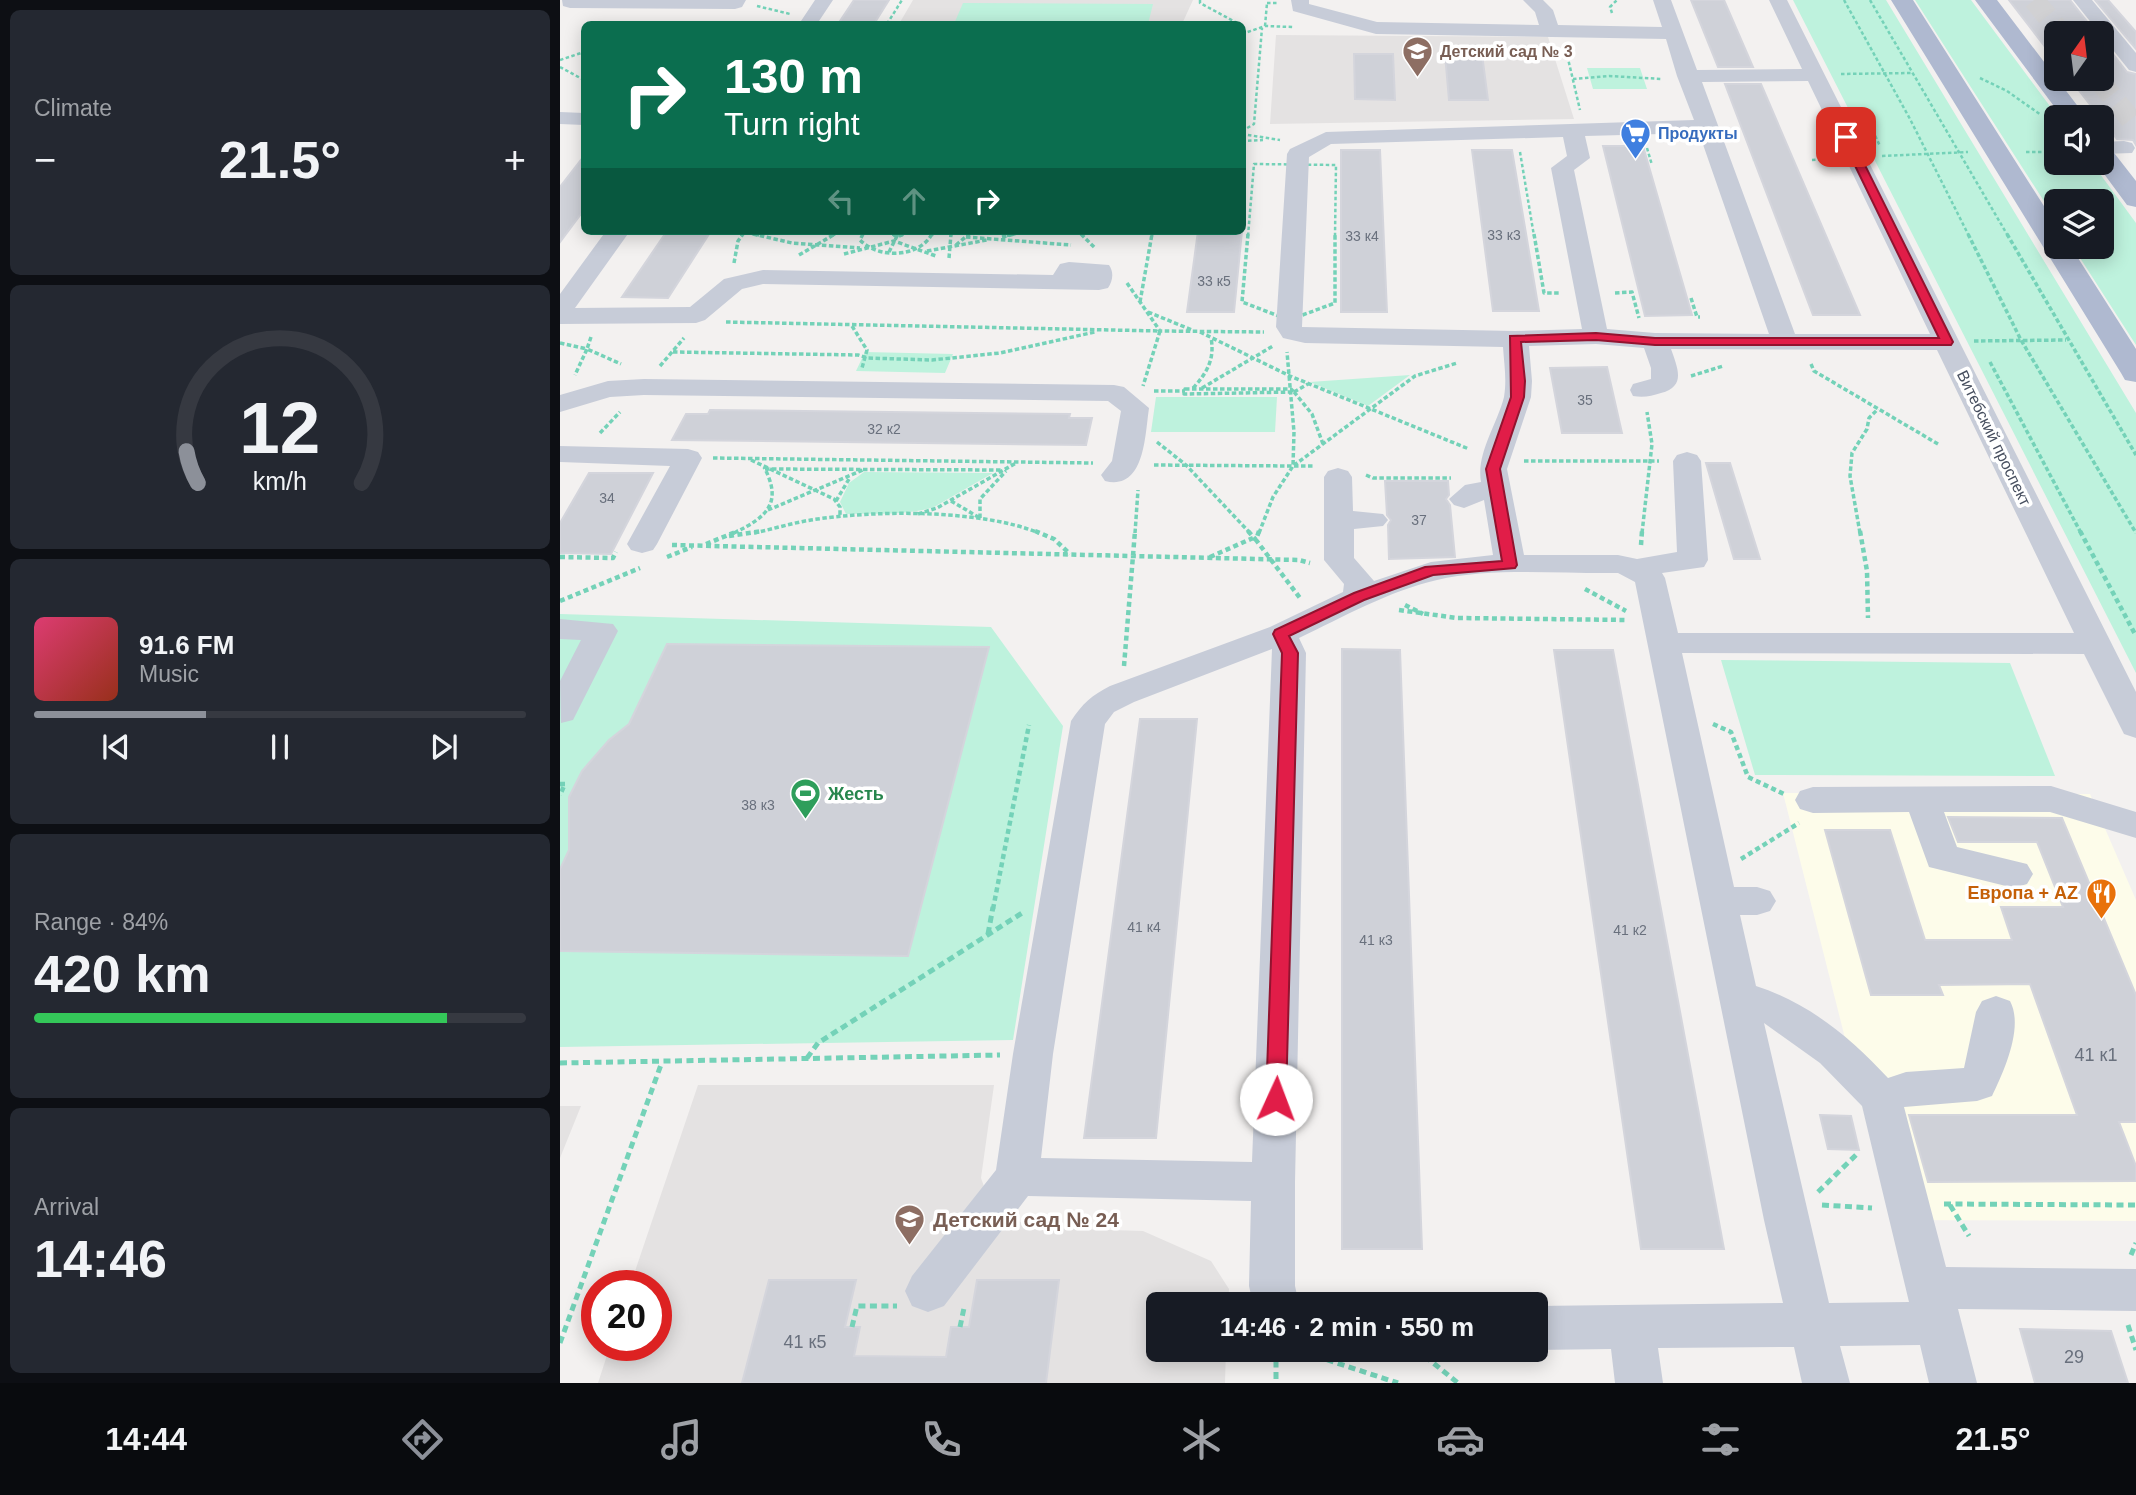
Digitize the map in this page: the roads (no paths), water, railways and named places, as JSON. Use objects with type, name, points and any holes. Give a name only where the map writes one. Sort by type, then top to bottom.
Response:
[{"type":"main road","points":[[1902,0],[2044,227]]},
{"type":"main road","points":[[1986,0],[2065,105]]},
{"type":"main road","points":[[2114,159],[2136,199]]},
{"type":"main road","points":[[2064,259],[2136,373]]},
{"type":"street","points":[[811,21],[824,0]]},
{"type":"street","points":[[1300,0],[1300,7],[1419,38],[1556,30],[1673,33]]},
{"type":"street","points":[[1532,0],[1544,10],[1556,30]]},
{"type":"street","points":[[1662,0],[1705,126],[1793,340]]},
{"type":"street","name":"Витебский проспект","points":[[1778,0],[1828,74],[1856,158],[2136,726]]},
{"type":"street","points":[[2082,0],[2136,66]]},
{"type":"street","points":[[567,5],[736,1]]},
{"type":"street","points":[[1687,76],[1828,74]]},
{"type":"street","points":[[560,118],[581,119]]},
{"type":"street","points":[[1705,126],[1325,138],[1298,154],[1289,336],[1441,327],[1515,344],[1596,336],[1655,341],[1947,342]]},
{"type":"street","points":[[1578,128],[1578,158],[1562,168],[1596,336]]},
{"type":"street","points":[[560,314],[615,235]]},
{"type":"street","points":[[560,314],[599,317],[696,315],[733,284],[763,277],[1061,282]]},
{"type":"street","points":[[1643,390],[1664,384],[1664,368],[1655,341]]},
{"type":"street","points":[[1515,344],[1519,381],[1517,397],[1495,476],[1523,564]]},
{"type":"street","points":[[560,404],[608,389],[648,382],[1114,393],[1135,408],[1127,468]]},
{"type":"street","points":[[567,459],[688,458],[649,557]]},
{"type":"street","points":[[1638,569],[1653,564],[1693,560],[1687,461]]},
{"type":"street","points":[[1340,472],[1339,560],[1356,594]]},
{"type":"street","points":[[1464,499],[1495,476]]},
{"type":"street","points":[[1339,520],[1373,520]]},
{"type":"street","points":[[928,1291],[1017,1177],[1032,1054],[1087,721],[1102,704],[1220,642],[1280,634],[1316,618],[1356,594],[1431,570],[1523,564],[1618,564],[1638,569],[1650,578],[1657,628],[1678,706],[1738,996],[1794,1206],[1813,1325],[1826,1383]]},
{"type":"street","points":[[1657,628],[1870,644],[2096,644]]},
{"type":"street","points":[[560,629],[602,631],[561,712]]},
{"type":"street","points":[[1273,1292],[1273,1182],[1290,653],[1280,634]]},
{"type":"street","points":[[1806,805],[1922,799],[2051,799],[2136,825]]},
{"type":"street","points":[[1922,799],[1942,858],[2014,874]]},
{"type":"street","points":[[1716,888],[1757,901]]},
{"type":"street","points":[[1738,996],[1763,1002],[1841,1055],[1884,1111],[1929,1207],[1934,1305],[1953,1383]]},
{"type":"street","points":[[1884,1111],[1906,1089],[1977,1084],[1987,1064],[1996,1012]]},
{"type":"street","points":[[1017,1177],[1273,1182]]},
{"type":"street","points":[[1548,1328],[1813,1325],[1934,1305],[2136,1290]]},
{"type":"street","points":[[1631,1326],[1639,1383]]},
{"type":"tunnel","points":[[2034,0],[2051,21]]},
{"type":"tunnel","points":[[2108,91],[2136,126]]},
{"type":"place","name":"Детский сад № 3","points":[[1417,78]]},
{"type":"place","name":"Продукты","points":[[1635,160]]},
{"type":"place","name":"Жесть","points":[[805,821]]},
{"type":"place","name":"Европа + AZ","points":[[2101,920]]},
{"type":"place","name":"Детский сад № 24","points":[[910,1246]]}]
